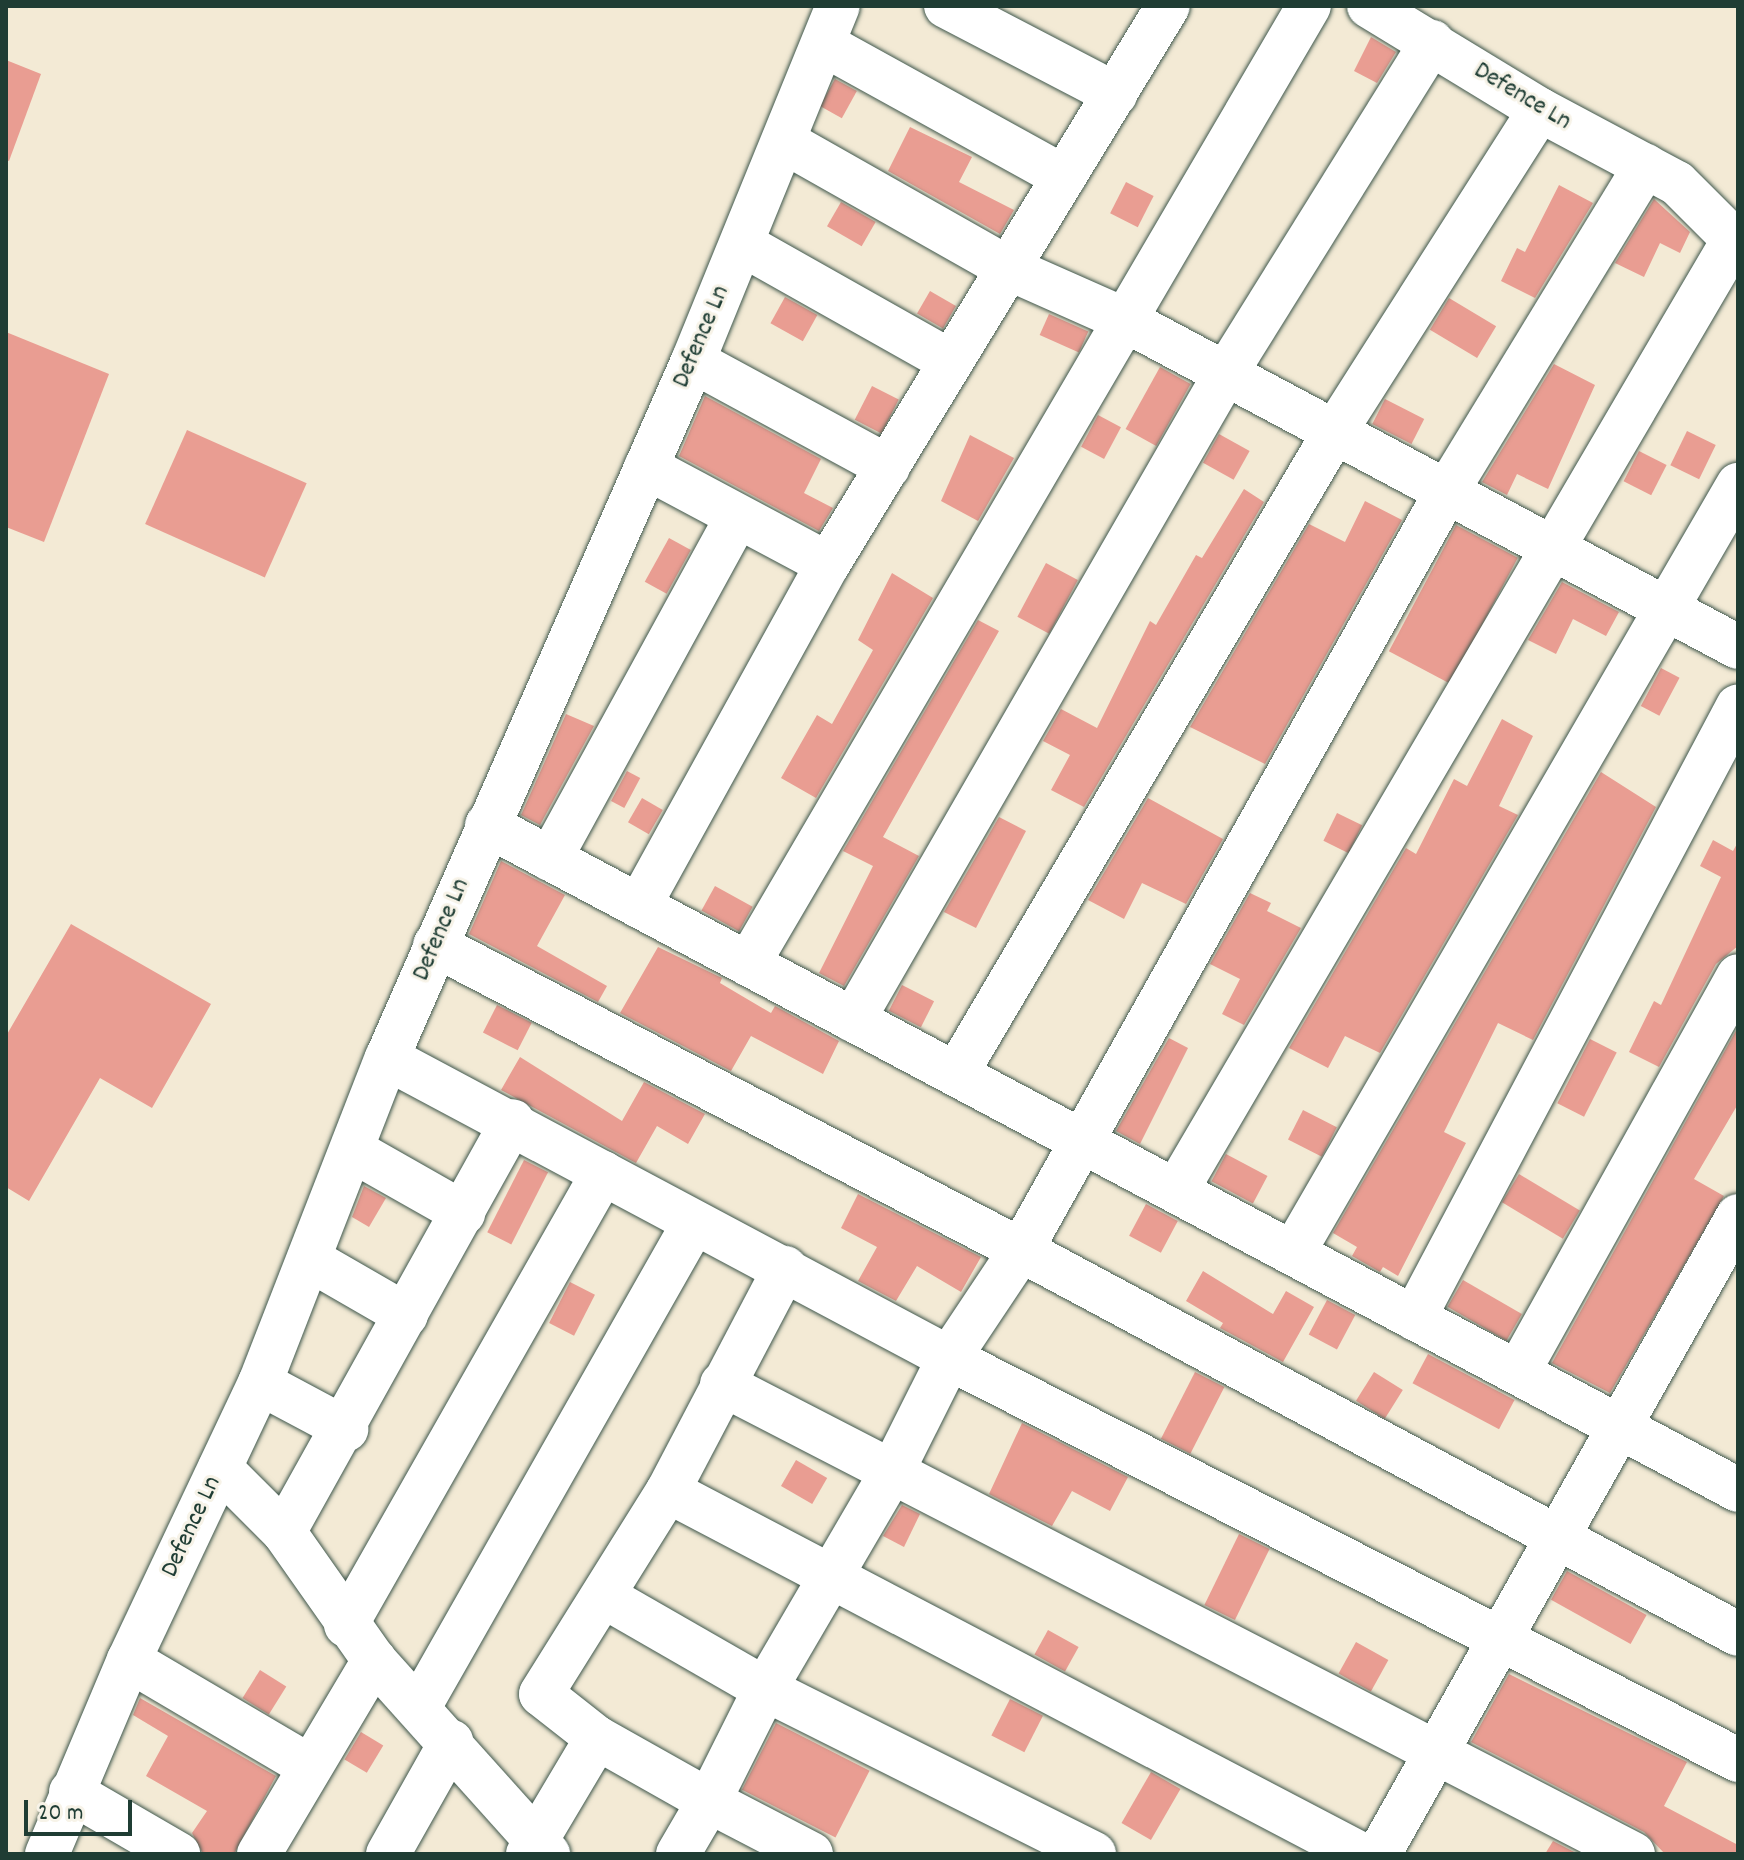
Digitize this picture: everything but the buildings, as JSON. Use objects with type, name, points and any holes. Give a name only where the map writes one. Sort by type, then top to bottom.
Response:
[{"type":"street","points":[[946,6],[1115,94]]},
{"type":"street","points":[[748,964],[1309,6]]},
{"type":"street","name":"Defence Ln","points":[[1369,6],[1540,110],[1661,175],[1736,242]]},
{"type":"street","points":[[639,906],[828,564],[1166,7]]},
{"type":"street","points":[[832,26],[1064,177]]},
{"type":"street","name":"Defence Ln","points":[[47,1854],[129,1660],[260,1383],[387,1058],[693,361],[832,26]]},
{"type":"street","points":[[853,1020],[1226,373],[1432,42]]},
{"type":"street","points":[[956,1074],[1334,433],[1540,110]]},
{"type":"street","points":[[785,142],[1008,268],[1123,319],[1334,433],[1553,545],[1738,647]]},
{"type":"street","points":[[678,1854],[709,1801],[765,1689],[892,1472],[949,1358],[1021,1250],[1079,1140],[1447,491],[1661,175]]},
{"type":"street","points":[[1176,1191],[1553,545],[1736,242]]},
{"type":"street","points":[[742,244],[951,362]]},
{"type":"street","points":[[693,361],[888,467]]},
{"type":"street","points":[[646,467],[828,564]]},
{"type":"street","points":[[1293,1253],[1738,485]]},
{"type":"street","points":[[550,859],[737,517]]},
{"type":"street","points":[[1414,1318],[1738,706]]},
{"type":"street","points":[[487,825],[1737,1487]]},
{"type":"street","points":[[435,945],[1021,1250],[1738,1634]]},
{"type":"street","points":[[1518,1372],[1738,976]]},
{"type":"street","points":[[387,1058],[513,1121],[694,1223],[785,1268],[949,1358],[1738,1760]]},
{"type":"street","points":[[284,1532],[346,1429],[513,1121]]},
{"type":"street","points":[[352,1150],[463,1213]]},
{"type":"street","points":[[346,1625],[603,1173]]},
{"type":"street","points":[[1379,1854],[1738,1216]]},
{"type":"street","points":[[419,1707],[694,1223]]},
{"type":"street","points":[[309,1259],[406,1315]]},
{"type":"street","points":[[785,1268],[668,1491],[605,1597],[541,1694],[597,1738],[811,1854]]},
{"type":"street","points":[[260,1383],[346,1429]]},
{"type":"street","points":[[722,1384],[1633,1854]]},
{"type":"street","points":[[220,1468],[284,1532],[346,1625],[374,1660],[451,1742],[538,1849],[597,1738]]},
{"type":"street","points":[[668,1491],[1360,1854]]},
{"type":"street","points":[[605,1597],[765,1689],[1094,1854]]},
{"type":"street","points":[[129,1660],[309,1766]]},
{"type":"street","points":[[259,1854],[374,1660]]},
{"type":"street","points":[[388,1854],[451,1742]]},
{"type":"street","points":[[71,1792],[178,1854]]}]
